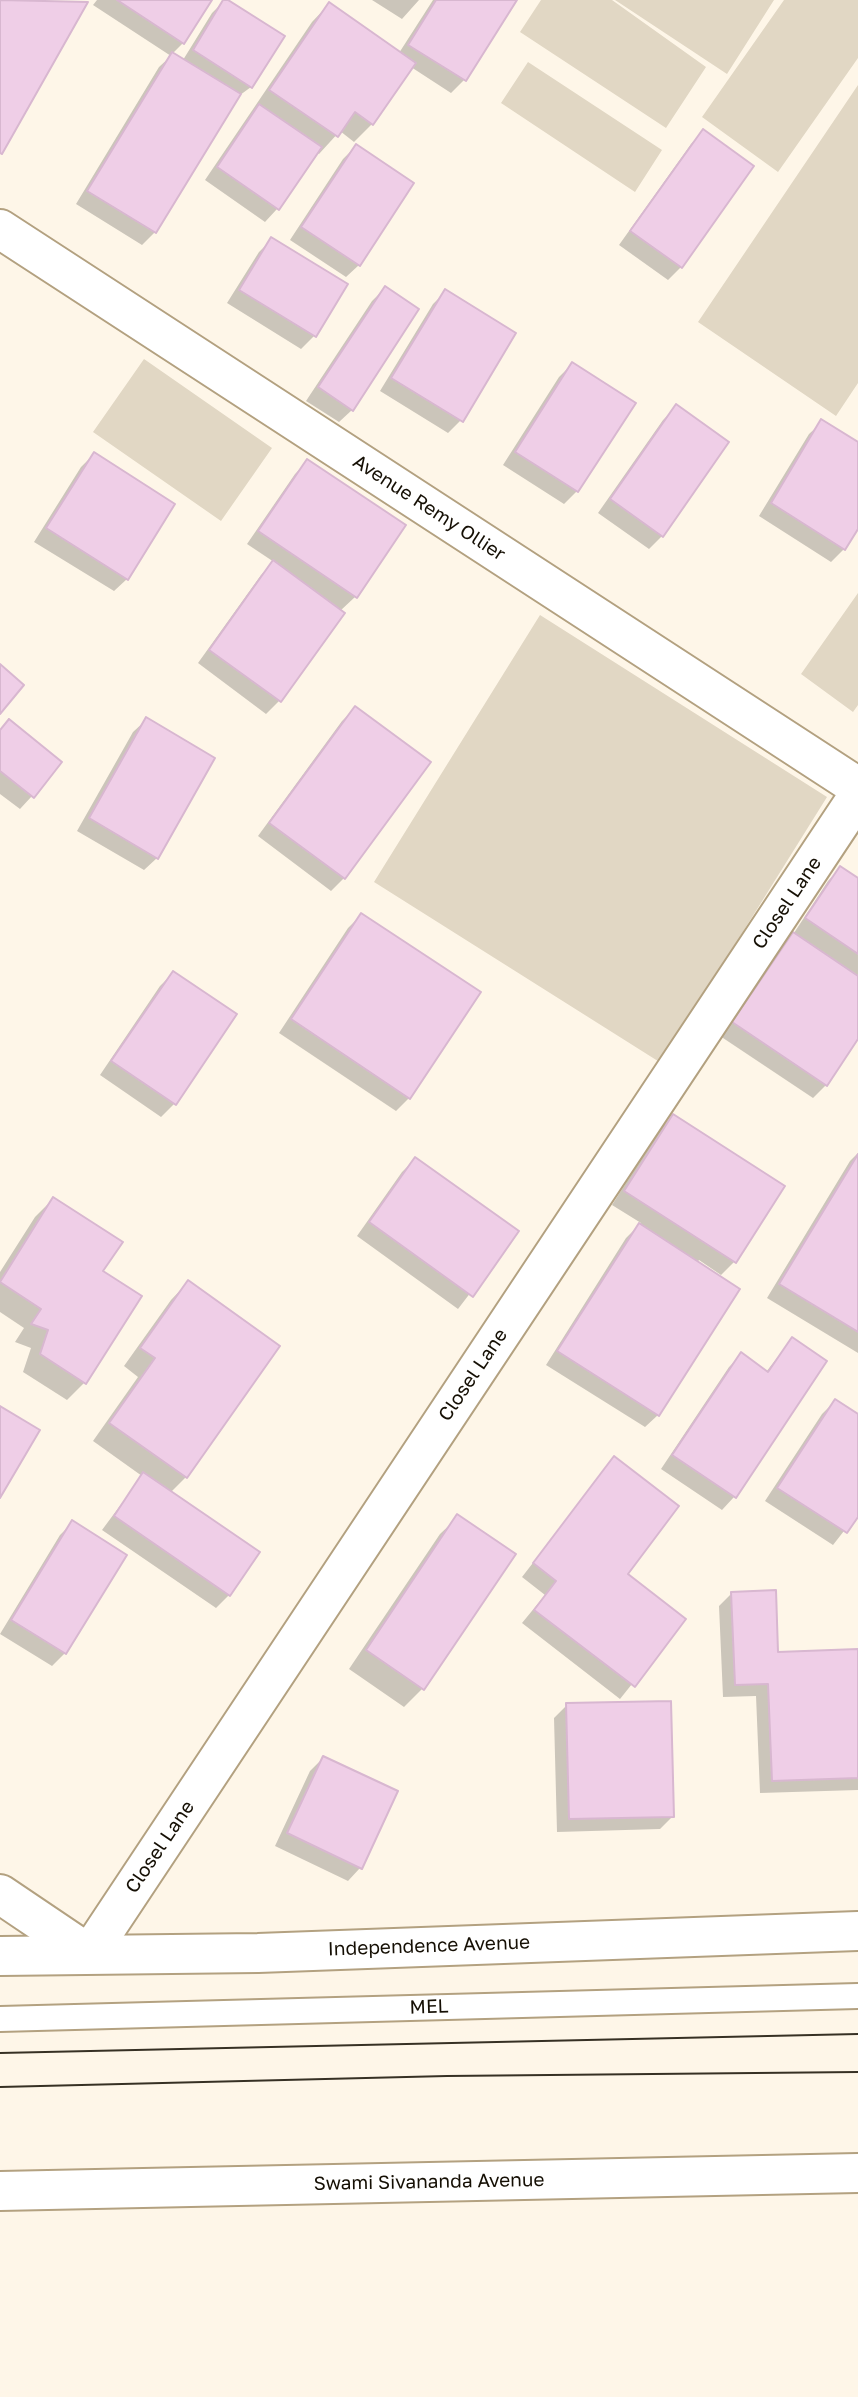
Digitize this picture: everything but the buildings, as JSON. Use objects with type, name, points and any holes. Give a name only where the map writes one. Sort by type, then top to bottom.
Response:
[{"type":"street","name":"Avenue Remy Ollier","points":[[0,229],[858,787]]},
{"type":"street","name":"Closel Lane","points":[[89,1954],[858,796]]},
{"type":"street","points":[[0,1894],[89,1954]]},
{"type":"street","name":"Independence Avenue","points":[[0,1956],[258,1952],[858,1931]]},
{"type":"street","name":"Swami Sivananda Avenue","points":[[0,2191],[858,2173]]},
{"type":"lane","name":"MEL","points":[[0,2019],[858,1996]]},
{"type":"shaded area","points":[[541,0],[612,0],[706,67],[666,128],[520,32]]},
{"type":"shaded area","points":[[615,0],[774,0],[727,74]]},
{"type":"shaded area","points":[[784,0],[858,0],[858,58],[778,172],[702,117]]},
{"type":"shaded area","points":[[528,62],[662,150],[635,192],[501,103]]},
{"type":"shaded area","points":[[858,85],[858,383],[836,416],[698,322]]},
{"type":"shaded area","points":[[144,359],[272,448],[221,521],[93,432]]},
{"type":"shaded area","points":[[858,593],[858,705],[853,712],[801,674]]},
{"type":"shaded area","points":[[540,615],[827,797],[661,1063],[374,882]]},
{"type":"tram line","points":[[0,2053],[858,2034]]},
{"type":"tram line","points":[[0,2087],[447,2076],[858,2072]]}]
